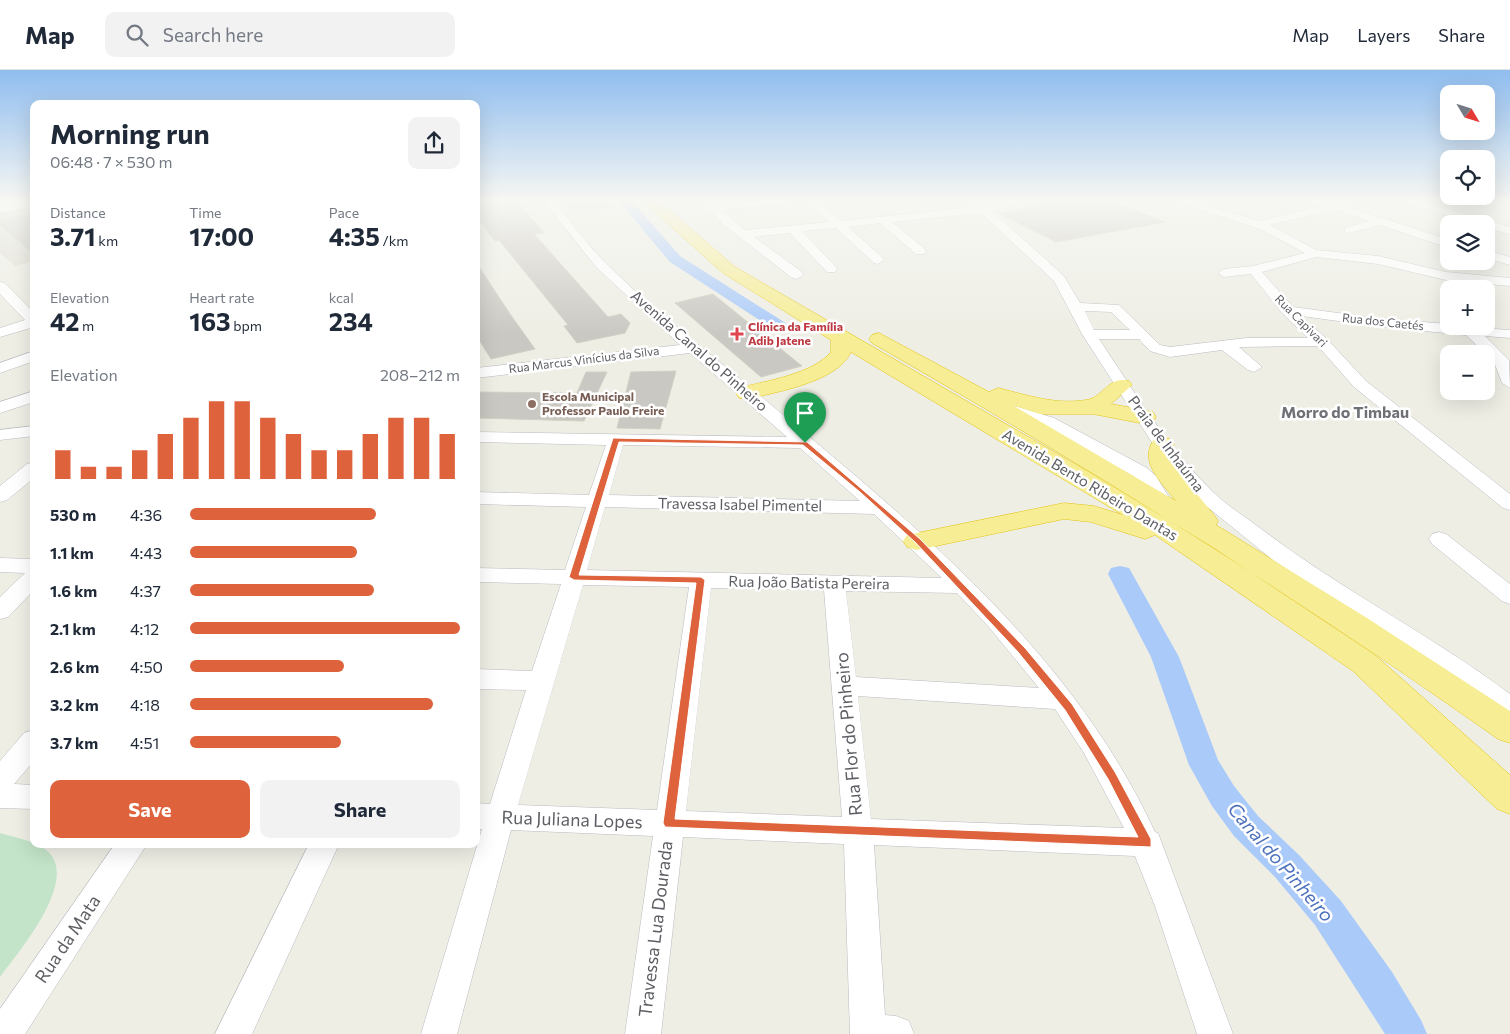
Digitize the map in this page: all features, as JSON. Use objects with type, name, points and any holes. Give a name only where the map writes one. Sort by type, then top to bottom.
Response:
[{"type":"highway","name":"Avenida Bento Ribeiro Dantas","points":[[700,245],[722,265],[847,328],[934,369],[1217,536],[1398,651],[1510,729]]},
{"type":"highway","name":"Avenida Bento Ribeiro Dantas","points":[[720,245],[737,260],[1233,572],[1364,663],[1510,798]]},
{"type":"highway","points":[[747,394],[813,373],[832,364],[842,353],[847,328]]},
{"type":"highway","points":[[934,369],[1040,407],[1093,407],[1145,417]]},
{"type":"highway","points":[[1093,407],[1122,385]]},
{"type":"highway","points":[[1162,444],[1160,454],[1163,468],[1217,536]]},
{"type":"highway","points":[[918,541],[1064,511],[1094,514],[1130,524],[1233,572]]},
{"type":"street","name":"Avenida Canal do Pinheiro","points":[[584,245],[599,263],[692,348],[882,508],[918,541],[1022,650],[1062,699],[1112,775],[1147,843],[1215,1034]]},
{"type":"street","points":[[759,245],[797,275]]},
{"type":"street","points":[[808,245],[831,269]]},
{"type":"street","points":[[862,245],[878,260]]},
{"type":"street","points":[[913,245],[920,251]]},
{"type":"street","name":"Praia de Inhaúma","points":[[1023,245],[1059,279],[1122,385],[1162,444],[1191,481],[1230,518],[1281,556],[1468,676],[1510,708]]},
{"type":"street","points":[[1302,245],[1313,253],[1378,260],[1446,276],[1510,282]]},
{"type":"street","points":[[1224,273],[1256,270],[1308,257],[1313,253]]},
{"type":"street","points":[[1438,273],[1440,257]]},
{"type":"street","points":[[1495,257],[1510,261]]},
{"type":"street","name":"Rua Capivari","points":[[1256,270],[1287,310],[1322,342],[1360,384],[1510,504]]},
{"type":"street","points":[[0,286],[30,318]]},
{"type":"street","points":[[1076,307],[1114,308],[1155,348],[1170,352],[1226,344],[1267,341],[1322,342]]},
{"type":"street","name":"Rua dos Caetés","points":[[1287,310],[1440,327]]},
{"type":"street","points":[[0,333],[30,323]]},
{"type":"street","name":"Rua dos Caetés","points":[[1495,333],[1510,334]]},
{"type":"street","points":[[1090,334],[1143,335]]},
{"type":"street","points":[[1475,335],[1502,360],[1510,383]]},
{"type":"street","points":[[1226,344],[1254,367]]},
{"type":"street","name":"Rua Marcus Vinícius da Silva","points":[[480,373],[692,348]]},
{"type":"street","points":[[0,368],[30,357]]},
{"type":"street","points":[[0,408],[30,397]]},
{"type":"street","points":[[0,435],[30,431]]},
{"type":"street","points":[[480,437],[805,443]]},
{"type":"street","points":[[439,1034],[488,816],[541,681],[616,440]]},
{"type":"street","points":[[0,496],[30,471]]},
{"type":"street","name":"Travessa Isabel Pimentel","points":[[480,498],[882,508]]},
{"type":"street","points":[[1439,539],[1508,594]]},
{"type":"street","points":[[0,565],[30,566]]},
{"type":"street","name":"Rua João Batista Pereira","points":[[480,575],[962,586]]},
{"type":"street","name":"Travessa Lua Dourada","points":[[643,1034],[701,580]]},
{"type":"street","points":[[0,611],[30,581]]},
{"type":"street","name":"Rua Flor do Pinheiro","points":[[834,583],[877,1034]]},
{"type":"street","points":[[480,679],[541,681]]},
{"type":"street","points":[[844,686],[1062,699]]},
{"type":"street","points":[[0,781],[30,746]]},
{"type":"street","points":[[0,796],[30,797]]},
{"type":"street","name":"Rua Juliana Lopes","points":[[488,816],[1147,843]]},
{"type":"street","name":"Rua da Mata","points":[[4,1034],[129,848]]},
{"type":"street","points":[[232,1034],[322,848]]},
{"type":"shaded area","points":[[0,245],[30,245],[30,262],[15,266],[0,253]]},
{"type":"green space","points":[[0,833],[30,842],[30,848],[43,848],[46,850],[55,863],[57,878],[52,896],[43,915],[32,934],[0,977]]},
{"type":"building","points":[[23,245],[30,245],[30,251]]},
{"type":"building","points":[[503,245],[544,245],[608,317],[621,314],[630,323],[625,333],[577,343],[564,326],[568,325]]},
{"type":"building","points":[[480,268],[535,349],[491,359],[480,341]]},
{"type":"building","name":"Clínica da Família Adib Jatene","points":[[713,294],[802,366],[761,377],[675,303]]},
{"type":"building","points":[[676,371],[660,429],[617,428],[631,372]]},
{"type":"building","points":[[586,372],[607,372],[584,421],[480,418],[480,392],[577,393]]},
{"type":"waterway","name":"Canal do Pinheiro","points":[[663,245],[675,259],[781,327]]},
{"type":"waterway","name":"Canal do Pinheiro","points":[[1120,574],[1165,657],[1204,765],[1223,796],[1246,826],[1287,866],[1328,913],[1378,986],[1407,1034]]},
{"type":"place","name":"Clínica da Família Adib Jatene","points":[[737,334]]},
{"type":"place","name":"Escola Municipal Professor Paulo Freire","points":[[532,404]]},
{"type":"district","name":"Morro do Timbau","points":[[1345,412]]},
{"type":"route","points":[[616,440],[805,443],[863,491],[918,541],[1022,650],[1068,707],[1112,775],[1147,843],[669,823],[701,580],[574,577],[616,440]]}]
